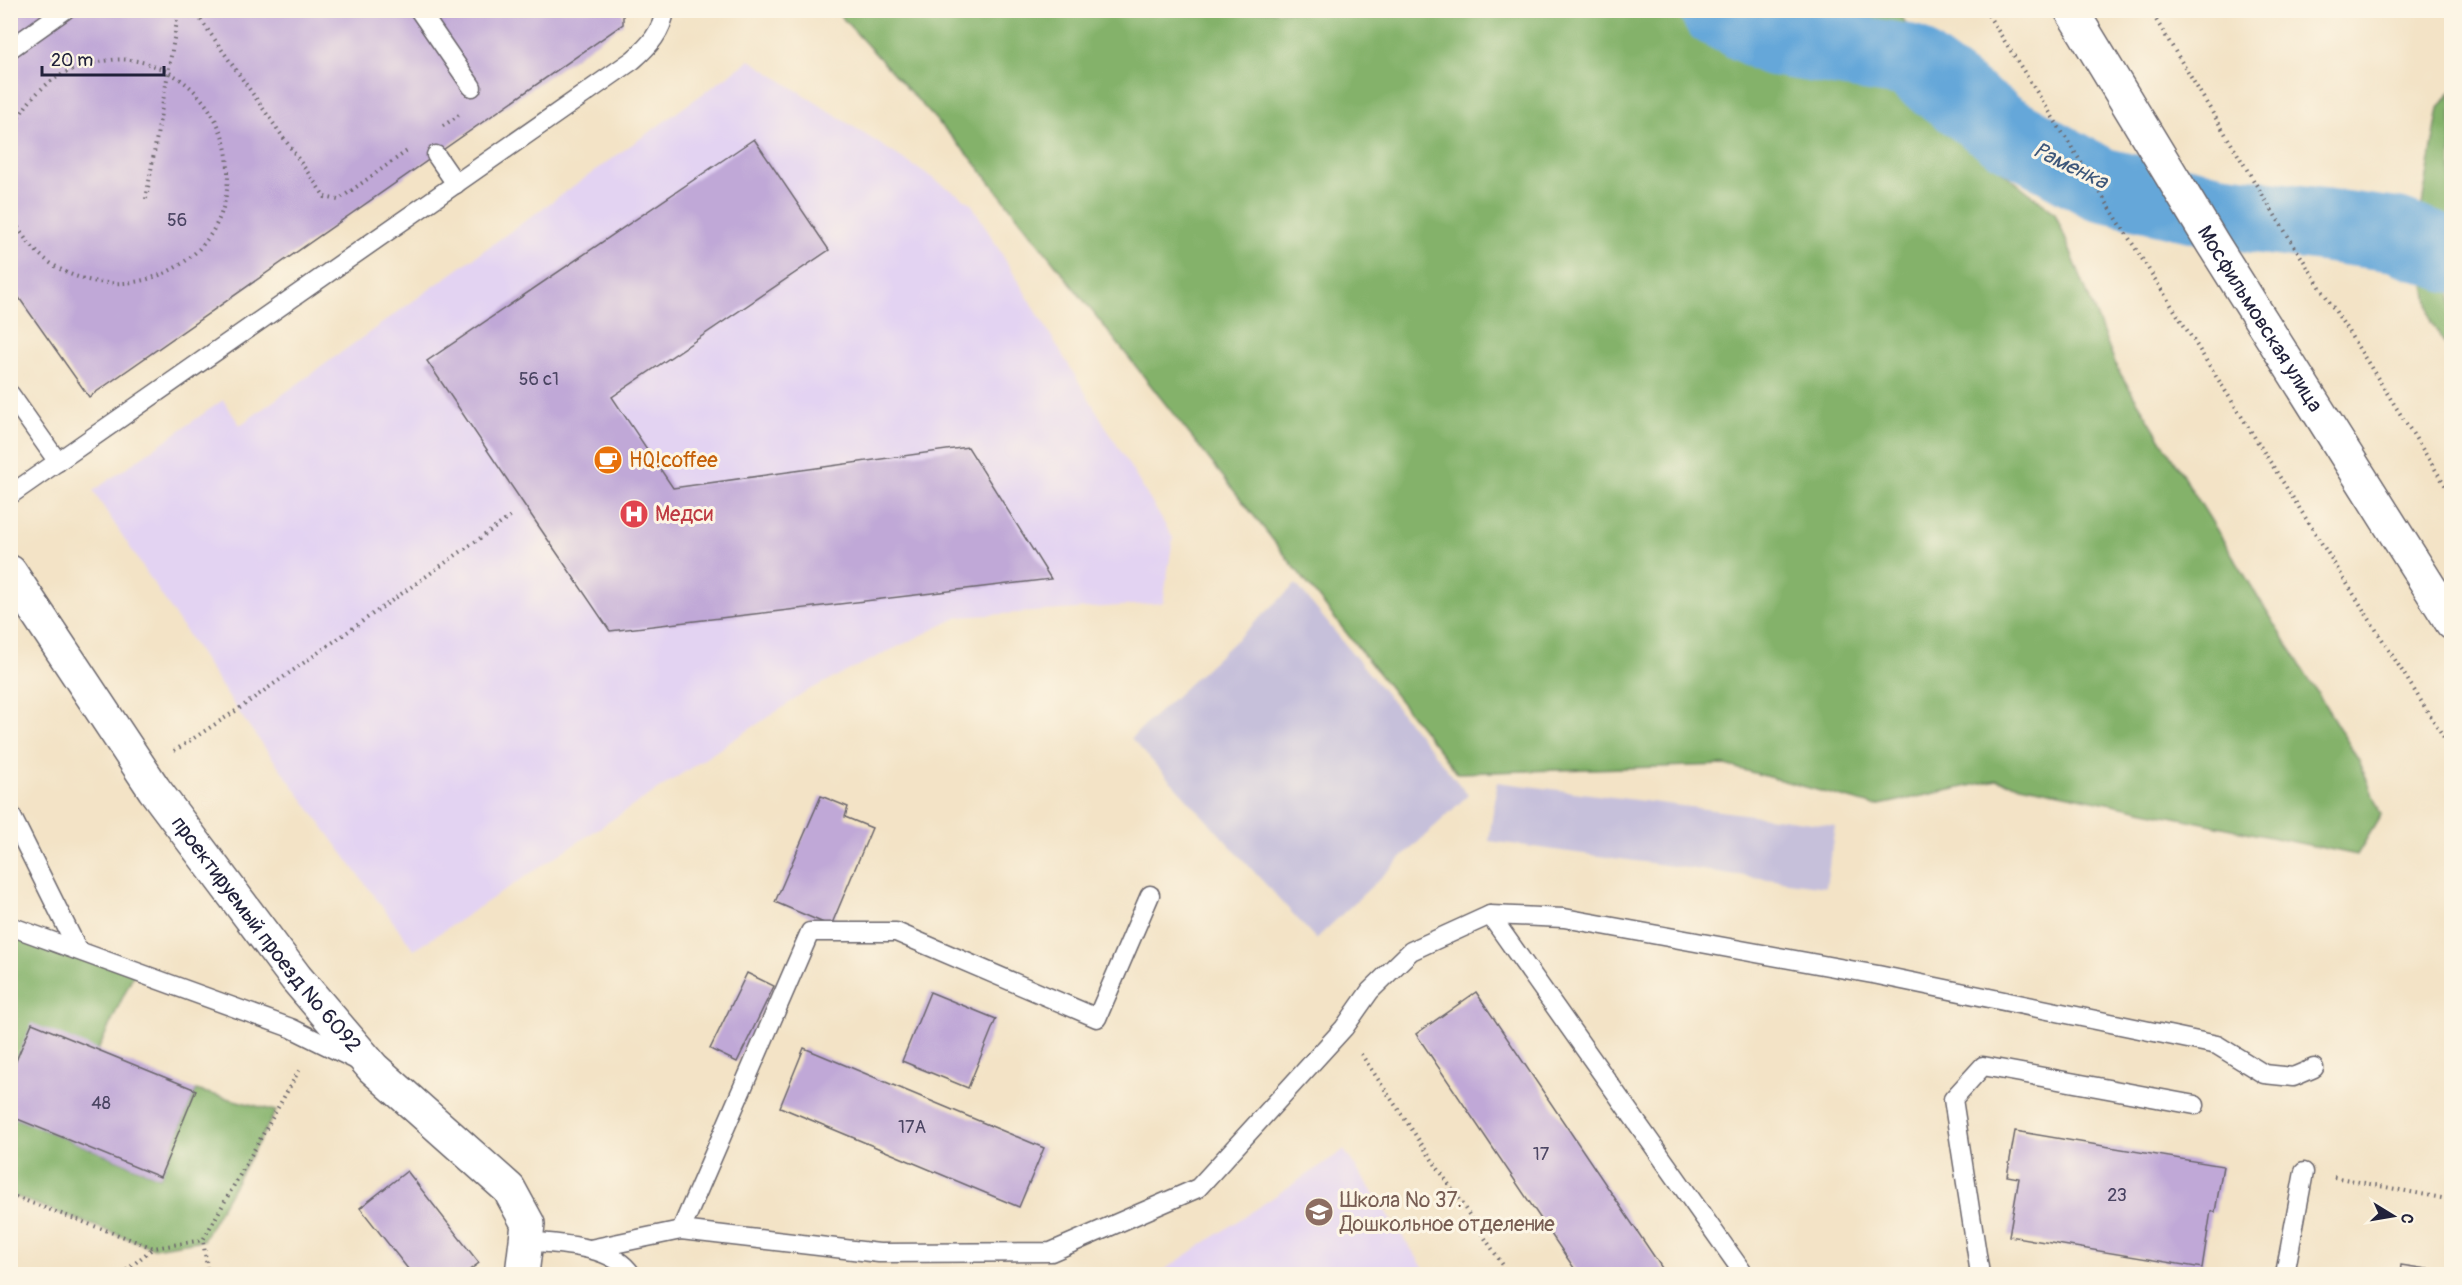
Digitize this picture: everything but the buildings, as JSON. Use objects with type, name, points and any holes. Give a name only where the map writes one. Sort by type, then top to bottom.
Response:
[{"type":"street","name":"Мосфильмовская улица","points":[[2072,10],[2213,244],[2451,623]]},
{"type":"street","name":"проектируемый проезд № 6092","points":[[10,572],[143,771],[296,978],[373,1068],[509,1189],[528,1224],[522,1275]]},
{"type":"lane","points":[[10,49],[66,10]]},
{"type":"lane","points":[[419,10],[472,87]]},
{"type":"lane","points":[[10,495],[633,60],[651,44],[658,33],[665,10]]},
{"type":"lane","points":[[436,155],[456,184]]},
{"type":"lane","points":[[10,394],[58,462]]},
{"type":"lane","points":[[10,813],[78,950]]},
{"type":"lane","points":[[681,1230],[810,932],[896,932],[1097,1018],[1150,895]]},
{"type":"lane","points":[[590,1249],[681,1230],[879,1253],[1050,1252],[1198,1188],[1344,1028],[1370,991],[1411,951],[1490,915],[1564,918],[1890,977],[2217,1045],[2264,1074],[2293,1077],[2314,1068]]},
{"type":"lane","points":[[1490,915],[1744,1275]]},
{"type":"lane","points":[[10,926],[291,1028],[315,1042],[373,1068]]},
{"type":"lane","points":[[1980,1275],[1953,1100],[1983,1066],[2195,1105]]},
{"type":"lane","points":[[2284,1275],[2304,1172]]},
{"type":"lane","points":[[526,1240],[590,1249],[626,1266],[631,1275]]},
{"type":"path","points":[[146,199],[178,10]]},
{"type":"path","points":[[194,10],[325,197],[338,200],[412,148]]},
{"type":"path","points":[[1985,10],[2451,750]]},
{"type":"path","points":[[2150,10],[2271,209],[2451,496]]},
{"type":"path","points":[[10,133],[23,108],[41,88],[63,72],[89,62],[116,59],[142,62],[168,72],[190,87],[208,107],[221,131],[228,158],[228,185],[222,211],[209,236],[191,256],[169,272],[144,281],[117,285],[90,281],[64,272],[42,257],[24,237],[10,211]]},
{"type":"path","points":[[440,128],[468,109],[474,101],[472,87]]},
{"type":"path","points":[[143,771],[237,710],[510,517]]},
{"type":"path","points":[[1344,1028],[1509,1275]]},
{"type":"path","points":[[208,1275],[203,1240],[315,1042]]},
{"type":"path","points":[[2304,1172],[2451,1200]]},
{"type":"path","points":[[10,1195],[154,1248],[203,1240]]},
{"type":"path","points":[[122,1275],[154,1248]]},
{"type":"shaded area","name":"Медси","points":[[750,60],[971,203],[1173,538],[1163,603],[959,617],[809,690],[414,950],[237,710],[93,491],[223,400],[240,425]]},
{"type":"shaded area","points":[[1296,584],[1468,795],[1316,939],[1131,738]]},
{"type":"shaded area","points":[[1497,782],[1835,826],[1826,887],[1489,841]]},
{"type":"shaded area","name":"Школа № 37. Дошкольное отделение","points":[[1344,1150],[1428,1274],[1158,1274]]},
{"type":"green space","points":[[836,11],[1898,11],[1999,169],[2055,213],[2118,370],[2359,760],[2381,815],[2357,855],[1997,780],[1875,806],[1725,765],[1457,773],[972,159]]},
{"type":"green space","points":[[2451,92],[2451,352],[2431,322],[2417,233],[2439,108]]},
{"type":"green space","points":[[11,926],[135,971],[98,1050],[11,1075]]},
{"type":"green space","points":[[196,1090],[276,1111],[203,1240],[154,1248],[11,1195],[10,1116],[160,1177]]},
{"type":"waterway","name":"Раменка","points":[[1717,10],[1773,39],[1908,61],[2001,129],[2100,184],[2218,211],[2396,235],[2452,256]]},
{"type":"place","name":"HQ!coffee","points":[[608,460]]},
{"type":"place","name":"Медси","points":[[634,514]]},
{"type":"place","name":"Школа № 37. Дошкольное отделение","points":[[1319,1212]]}]
